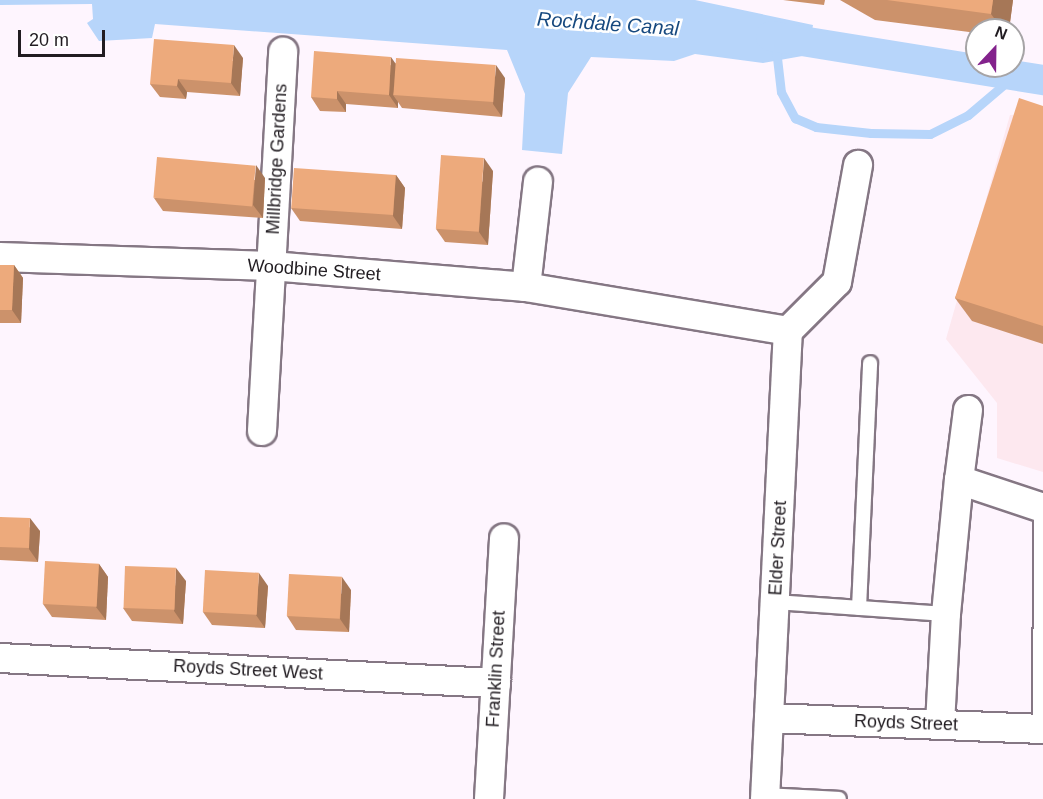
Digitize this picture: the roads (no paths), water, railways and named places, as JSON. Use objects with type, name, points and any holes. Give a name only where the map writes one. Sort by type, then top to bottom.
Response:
[{"type":"street","name":"Millbridge Gardens","points":[[262,431],[283,52]]},
{"type":"street","points":[[788,331],[837,282],[858,165]]},
{"type":"street","points":[[526,287],[538,182]]},
{"type":"street","name":"Woodbine Street","points":[[0,257],[271,266],[526,287],[627,302],[788,331]]},
{"type":"street","name":"Elder Street","points":[[766,797],[788,331]]},
{"type":"street","points":[[940,724],[950,563],[968,410]]},
{"type":"street","points":[[959,480],[1042,507]]},
{"type":"street","name":"Franklin Street","points":[[489,799],[504,538]]},
{"type":"street","name":"Royds Street West","points":[[0,658],[496,682]]},
{"type":"street","name":"Royds Street","points":[[769,718],[1042,728]]},
{"type":"lane","points":[[859,608],[870,363]]},
{"type":"lane","points":[[1042,507],[1042,728]]},
{"type":"lane","points":[[775,602],[946,614]]},
{"type":"lane","points":[[766,797],[839,799]]},
{"type":"water","points":[[0,0],[695,0],[813,25],[808,55],[763,63],[695,54],[674,61],[591,57],[568,93],[562,154],[522,150],[525,94],[507,50],[155,24],[152,38],[99,41],[87,23],[93,19],[92,4],[0,5]]},
{"type":"waterway","name":"Rochdale Canal","points":[[771,36],[1043,80]]},
{"type":"waterway","points":[[776,49],[781,92],[795,118],[816,127],[871,133],[930,134],[968,115],[1012,78]]}]
